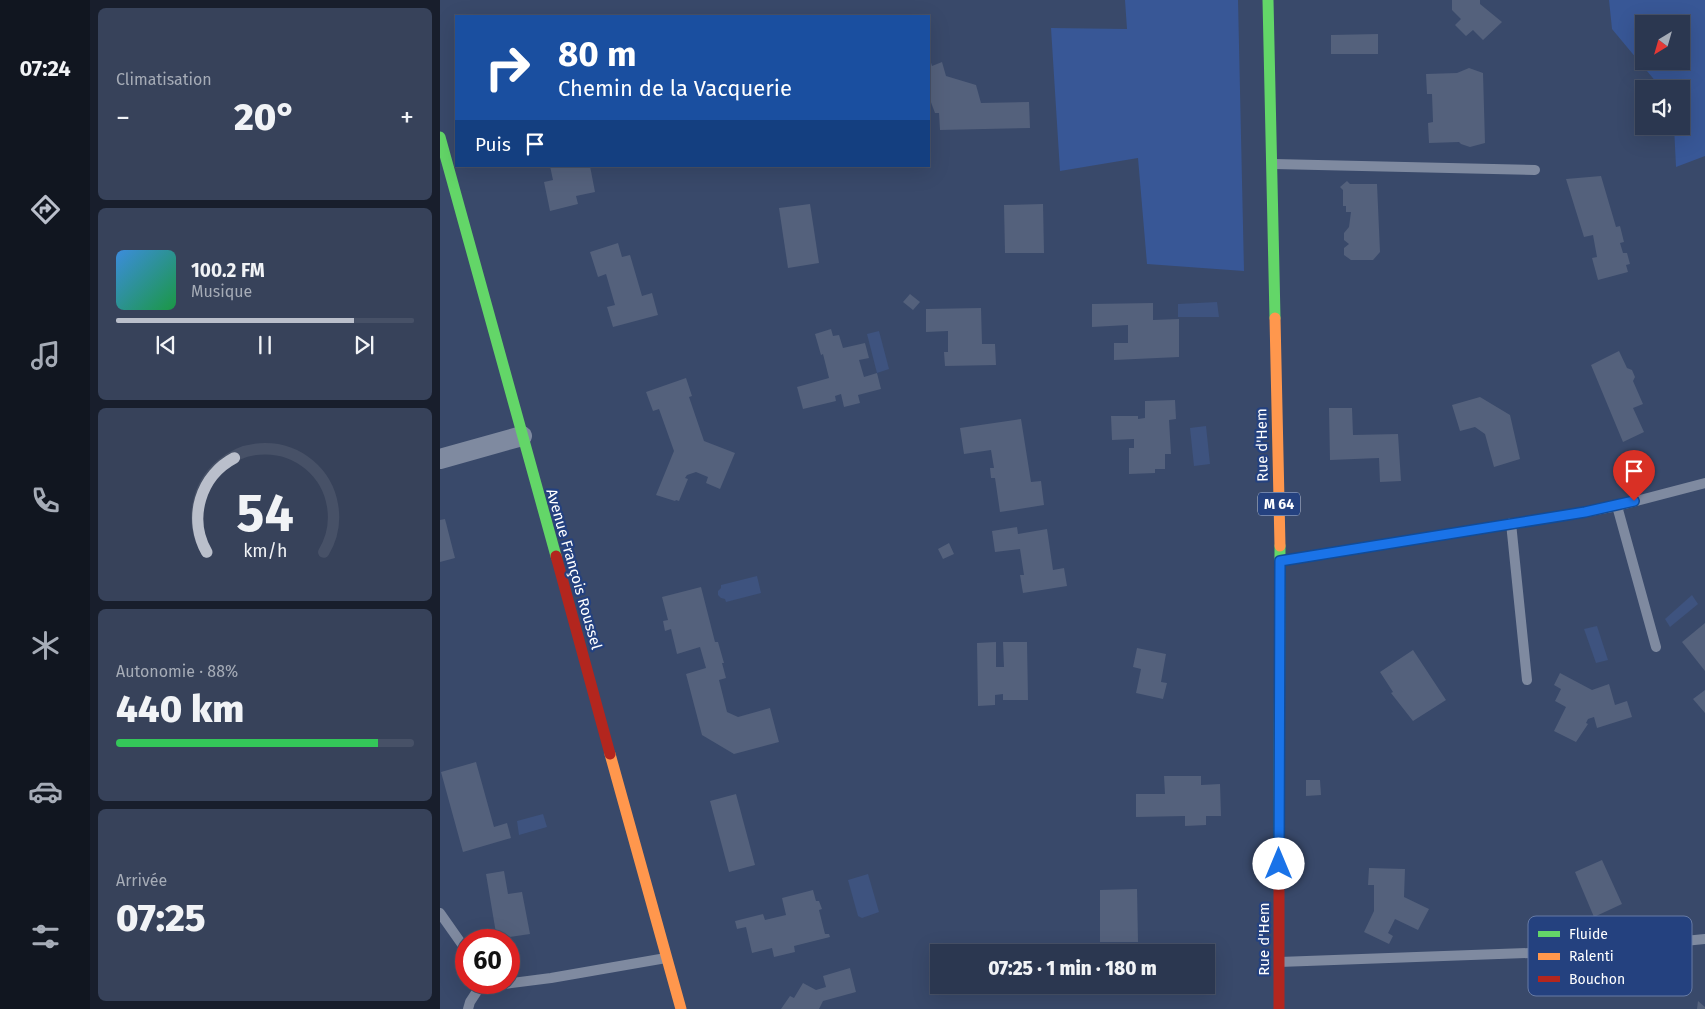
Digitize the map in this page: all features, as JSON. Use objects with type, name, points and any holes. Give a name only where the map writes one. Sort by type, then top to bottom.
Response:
[{"type":"main road","name":"Rue d'Hem","points":[[1268,0],[1280,561],[1279,1009]]},
{"type":"main road","name":"Avenue François Roussel","points":[[440,137],[681,1009]]},
{"type":"street","points":[[440,459],[522,436]]},
{"type":"lane","points":[[1272,164],[1535,170]]},
{"type":"lane","points":[[1280,561],[1616,506],[1705,483]]},
{"type":"lane","points":[[1616,506],[1656,647]]},
{"type":"lane","points":[[1511,523],[1527,680]]},
{"type":"lane","points":[[440,913],[455,934]]},
{"type":"lane","points":[[1692,940],[1705,939]]},
{"type":"lane","points":[[1279,962],[1528,953]]},
{"type":"lane","points":[[520,982],[667,957]]},
{"type":"lane","points":[[468,1009],[475,994]]},
{"type":"shaded area","points":[[1125,0],[1238,0],[1244,271],[1147,264],[1138,158],[1060,171],[1051,28],[1127,29]]},
{"type":"shaded area","points":[[1609,0],[1705,0],[1705,156],[1676,167],[1674,135],[1690,135],[1690,80],[1654,80],[1646,70],[1690,70],[1690,15],[1635,15],[1635,57],[1612,29]]},
{"type":"shaded area","points":[[1217,302],[1219,317],[1178,317],[1178,304]]},
{"type":"shaded area","points":[[879,331],[889,369],[877,373],[867,334]]},
{"type":"shaded area","points":[[1206,426],[1210,464],[1194,466],[1190,428]]},
{"type":"shaded area","points":[[757,576],[761,593],[726,602],[725,599],[718,595],[721,585]]},
{"type":"shaded area","points":[[1692,595],[1698,604],[1670,627],[1665,619]]},
{"type":"shaded area","points":[[1597,626],[1608,660],[1596,663],[1584,629]]},
{"type":"shaded area","points":[[543,814],[547,827],[519,835],[517,821]]},
{"type":"shaded area","points":[[868,874],[879,912],[862,918],[858,916],[848,880]]},
{"type":"building","points":[[1452,0],[1480,0],[1480,4],[1502,22],[1483,40],[1473,30],[1466,36],[1455,25],[1461,19],[1452,10]]},
{"type":"building","points":[[1378,34],[1378,54],[1331,54],[1331,35]]},
{"type":"building","points":[[930,59],[932,66],[942,62],[946,76],[976,85],[981,103],[1029,102],[1030,128],[940,130],[939,113],[935,113],[930,100]]},
{"type":"building","points":[[1469,68],[1483,73],[1485,143],[1470,147],[1459,142],[1429,143],[1428,123],[1433,122],[1432,94],[1427,94],[1426,74],[1457,73]]},
{"type":"building","points":[[550,167],[590,167],[595,192],[576,196],[578,204],[550,211],[544,182],[553,180]]},
{"type":"building","points":[[1601,176],[1616,227],[1620,226],[1624,242],[1620,243],[1623,253],[1627,253],[1630,264],[1626,265],[1628,272],[1598,280],[1592,258],[1597,257],[1593,235],[1584,237],[1566,179]]},
{"type":"building","points":[[1347,181],[1350,184],[1377,184],[1380,252],[1373,260],[1351,260],[1344,255],[1344,248],[1349,244],[1344,240],[1344,233],[1349,227],[1351,212],[1346,212],[1346,206],[1343,206],[1343,190],[1340,187]]},
{"type":"building","points":[[810,204],[819,263],[788,268],[779,208]]},
{"type":"building","points":[[1043,204],[1044,253],[1005,253],[1004,205]]},
{"type":"building","points":[[618,243],[622,257],[630,255],[642,296],[652,293],[658,315],[613,327],[607,307],[615,305],[606,274],[598,277],[590,252]]},
{"type":"building","points":[[910,294],[920,302],[913,310],[903,302]]},
{"type":"building","points":[[1153,303],[1153,320],[1179,319],[1179,357],[1114,360],[1114,343],[1128,343],[1128,325],[1092,327],[1092,304]]},
{"type":"building","points":[[981,308],[982,344],[995,344],[996,365],[945,366],[944,352],[948,352],[948,331],[926,332],[926,309]]},
{"type":"building","points":[[831,329],[833,336],[839,335],[843,348],[865,343],[869,358],[859,360],[864,377],[877,373],[881,389],[858,395],[860,403],[844,407],[841,394],[835,396],[836,401],[803,409],[797,387],[829,378],[823,354],[821,355],[815,334]]},
{"type":"building","points":[[1619,351],[1627,368],[1632,370],[1635,377],[1633,381],[1643,404],[1633,408],[1644,432],[1623,442],[1591,365]]},
{"type":"building","points":[[686,378],[692,396],[689,397],[704,441],[735,453],[720,489],[706,483],[708,477],[696,472],[687,475],[685,478],[688,479],[679,501],[675,501],[656,495],[674,451],[659,409],[653,411],[646,392]]},
{"type":"building","points":[[1480,397],[1510,415],[1520,459],[1494,467],[1485,434],[1475,427],[1460,431],[1452,405]]},
{"type":"building","points":[[1175,400],[1176,419],[1169,420],[1171,454],[1165,454],[1165,469],[1155,469],[1155,473],[1129,474],[1129,448],[1134,448],[1134,439],[1112,440],[1111,416],[1138,416],[1138,419],[1145,418],[1145,401]]},
{"type":"building","points":[[1329,408],[1352,408],[1353,435],[1398,434],[1401,481],[1380,482],[1379,458],[1330,460]]},
{"type":"building","points":[[1021,419],[1031,482],[1041,481],[1044,505],[1000,512],[995,478],[991,478],[990,468],[994,468],[991,450],[964,454],[960,428]]},
{"type":"building","points":[[445,519],[455,558],[440,562],[440,520]]},
{"type":"building","points":[[1017,527],[1018,534],[1047,529],[1053,570],[1064,568],[1067,586],[1023,593],[1020,575],[1024,575],[1020,549],[995,552],[992,531]]},
{"type":"building","points":[[949,543],[954,554],[943,559],[938,549]]},
{"type":"building","points":[[701,587],[715,642],[718,642],[724,663],[722,663],[726,678],[719,680],[727,712],[738,717],[770,708],[779,742],[734,754],[702,735],[686,674],[706,668],[700,647],[677,654],[671,629],[665,631],[663,621],[668,620],[662,597]]},
{"type":"building","points":[[1705,623],[1705,671],[1682,642]]},
{"type":"building","points":[[996,642],[996,667],[1004,667],[1003,642],[1027,642],[1028,700],[1003,700],[1003,694],[995,695],[995,705],[978,706],[977,643]]},
{"type":"building","points":[[1137,648],[1166,654],[1161,682],[1167,683],[1163,699],[1136,693],[1141,669],[1133,667]]},
{"type":"building","points":[[1413,650],[1446,700],[1413,721],[1391,693],[1393,692],[1380,672]]},
{"type":"building","points":[[1560,673],[1592,690],[1609,684],[1615,705],[1627,701],[1632,717],[1597,728],[1594,717],[1588,719],[1586,723],[1588,724],[1576,742],[1554,731],[1566,707],[1555,701],[1561,689],[1554,685]]},
{"type":"building","points":[[1705,690],[1705,713],[1693,699]]},
{"type":"building","points":[[476,762],[494,827],[507,823],[511,838],[463,852],[441,772]]},
{"type":"building","points":[[1164,776],[1201,776],[1201,785],[1220,784],[1221,816],[1206,816],[1206,825],[1185,826],[1185,816],[1136,817],[1136,794],[1165,794]]},
{"type":"building","points":[[1306,780],[1320,780],[1321,795],[1306,796]]},
{"type":"building","points":[[736,794],[755,865],[729,872],[710,801]]},
{"type":"building","points":[[1602,860],[1622,904],[1594,916],[1575,872]]},
{"type":"building","points":[[1369,868],[1405,869],[1404,897],[1429,909],[1418,930],[1395,919],[1388,933],[1393,936],[1389,944],[1364,932],[1374,911],[1374,885],[1368,885]]},
{"type":"building","points":[[504,871],[508,894],[522,892],[530,934],[520,936],[520,929],[495,929],[486,874]]},
{"type":"building","points":[[1137,889],[1138,942],[1100,942],[1100,890]]},
{"type":"building","points":[[813,890],[816,901],[819,901],[822,909],[819,910],[825,934],[829,934],[830,937],[794,946],[795,952],[774,957],[772,948],[752,953],[746,927],[737,929],[735,921],[763,914],[765,920],[786,915],[782,898]]},
{"type":"building","points":[[850,968],[856,992],[823,1001],[819,1009],[781,1009],[790,996],[794,998],[803,983],[816,990],[826,987],[823,976]]},
{"type":"building","points":[[1698,1001],[1705,1007],[1705,1009],[1697,1009]]},
{"type":"traffic: fast","points":[[1268,0],[1275,318]]},
{"type":"traffic: fast","points":[[440,137],[556,556]]},
{"type":"traffic: fast","points":[[1279,841],[1280,546]]},
{"type":"traffic: slow","points":[[1275,318],[1280,546]]},
{"type":"traffic: slow","points":[[610,754],[681,1009]]},
{"type":"traffic: jam","points":[[556,556],[610,754]]},
{"type":"traffic: jam","points":[[1279,841],[1279,1009]]},
{"type":"route","points":[[1279,864],[1280,561],[1585,512],[1634,501]]}]
